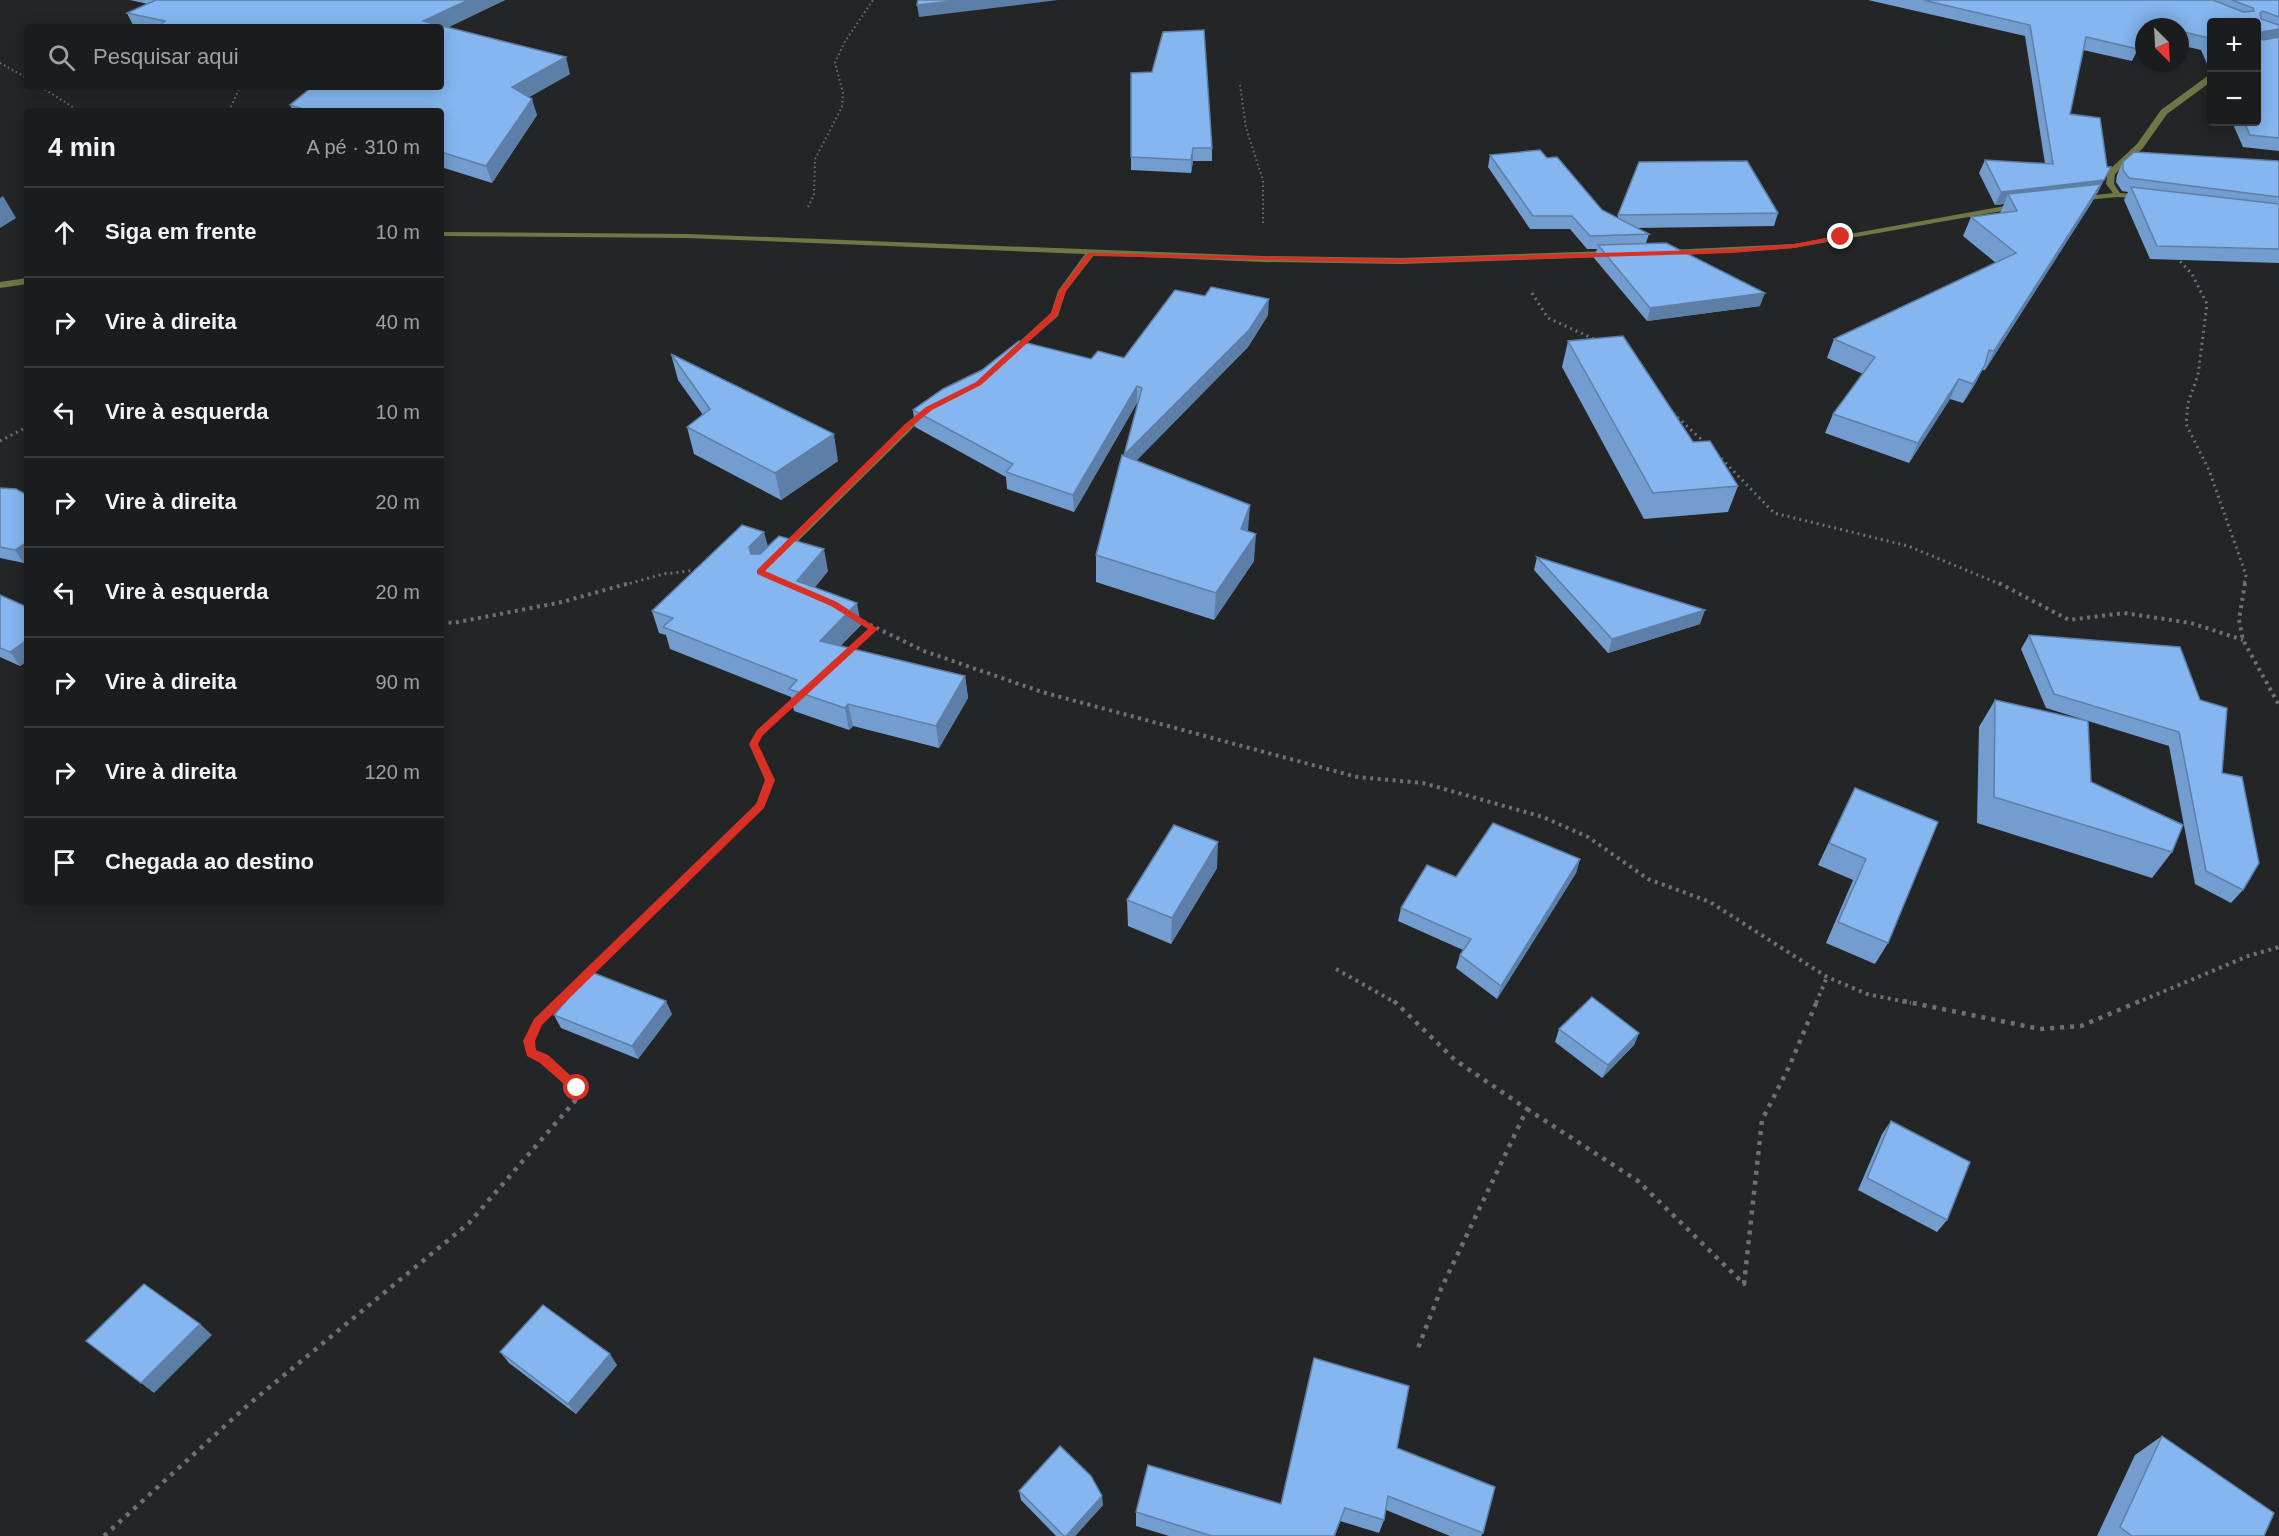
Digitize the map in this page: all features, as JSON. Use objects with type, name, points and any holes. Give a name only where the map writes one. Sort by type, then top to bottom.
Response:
[{"type":"street","points":[[2118,195],[2110,184],[2111,173],[2140,146],[2164,112],[2207,80]]},
{"type":"street","points":[[2064,201],[2118,195],[2153,198]]},
{"type":"street","points":[[1662,253],[1794,246],[2031,204]]},
{"type":"street","points":[[444,234],[687,236],[983,246],[1090,254],[1263,259],[1401,261],[1616,254]]},
{"type":"street","points":[[1004,360],[1055,314],[1062,291],[1090,254]]},
{"type":"street","points":[[0,285],[24,281]]},
{"type":"street","points":[[776,557],[908,426],[939,403]]},
{"type":"path","points":[[791,241],[814,195],[815,159],[842,107],[843,93],[835,63],[849,34],[873,0]]},
{"type":"path","points":[[0,63],[24,76]]},
{"type":"path","points":[[1240,85],[1246,128],[1263,180],[1263,259]]},
{"type":"path","points":[[46,90],[74,108]]},
{"type":"path","points":[[230,108],[239,90]]},
{"type":"path","points":[[2176,256],[2192,274],[2207,304],[2198,375],[2188,403],[2186,424],[2209,470],[2246,575],[2239,620],[2243,640],[2279,705]]},
{"type":"path","points":[[1510,257],[1548,318],[1598,340]]},
{"type":"path","points":[[1667,407],[1726,462],[1774,513],[1908,546],[2003,585],[2069,620],[2124,613],[2191,623],[2243,640]]},
{"type":"path","points":[[0,441],[24,429]]},
{"type":"path","points":[[444,622],[453,623],[562,602],[663,574],[709,569]]},
{"type":"path","points":[[854,616],[874,629],[924,651],[1053,695],[1357,777],[1423,783],[1543,817],[1588,837],[1648,879],[1710,902],[1827,977],[1867,994],[2040,1029],[2081,1026],[2248,956],[2279,947]]},
{"type":"path","points":[[839,661],[874,629]]},
{"type":"path","points":[[104,1536],[249,1404],[469,1223],[575,1101],[577,1088],[569,1078],[544,1059],[531,1053],[529,1041],[538,1022],[760,806],[770,780],[753,744],[760,732],[795,700]]},
{"type":"path","points":[[1336,969],[1395,1002],[1455,1060],[1638,1181],[1744,1284],[1762,1120],[1790,1067],[1827,977]]},
{"type":"path","points":[[1418,1348],[1451,1268],[1527,1109]]},
{"type":"building","points":[[156,0],[468,0],[423,21],[435,24],[162,24],[165,21],[127,13]]},
{"type":"building","points":[[918,0],[960,0],[917,5]]},
{"type":"building","points":[[1923,0],[2213,0],[2243,12],[2254,11],[2253,8],[2232,0],[2279,0],[2279,17],[2263,11],[2260,13],[2261,18],[2207,18],[2207,38],[2189,33],[2189,18],[2135,18],[2135,48],[2086,37],[2070,114],[2100,118],[2107,167],[2111,167],[2104,180],[2001,192],[1985,160],[2053,164],[2030,25]]},
{"type":"building","points":[[2261,19],[2279,25],[2279,29],[2262,32],[2261,35]]},
{"type":"building","points":[[444,26],[566,57],[512,87],[532,99],[486,166],[444,153],[444,108],[300,108],[290,105],[308,90],[444,90]]},
{"type":"building","points":[[1204,30],[1212,148],[1193,148],[1191,160],[1131,157],[1131,73],[1152,72],[1163,32]]},
{"type":"building","points":[[2279,37],[2279,138],[2250,135],[2246,126],[2261,126],[2261,39]]},
{"type":"building","points":[[1540,150],[1547,158],[1557,157],[1602,210],[1649,234],[1590,236],[1572,216],[1533,216],[1490,155]]},
{"type":"building","points":[[2134,152],[2279,161],[2279,197],[2129,178],[2123,170],[2123,162]]},
{"type":"building","points":[[1747,161],[1778,213],[1618,215],[1639,162]]},
{"type":"building","points":[[2101,184],[1994,351],[1989,350],[1985,365],[1973,384],[1959,379],[1918,443],[1833,414],[1875,357],[1834,339],[2016,253],[1971,217],[2017,211],[2008,194]]},
{"type":"building","points":[[2131,187],[2279,204],[2279,249],[2157,246]]},
{"type":"building","points":[[1666,243],[1765,293],[1650,308],[1598,245]]},
{"type":"building","points":[[1211,287],[1269,299],[1249,330],[1124,455],[1142,388],[1137,386],[1073,495],[1006,472],[1013,464],[913,410],[943,389],[982,370],[1019,341],[1091,359],[1098,351],[1124,358],[1175,290],[1205,296]]},
{"type":"building","points":[[1623,336],[1693,442],[1710,441],[1738,486],[1653,493],[1568,341]]},
{"type":"building","points":[[671,354],[834,434],[775,473],[687,427],[710,409]]},
{"type":"building","points":[[1122,455],[1250,505],[1241,529],[1256,534],[1216,593],[1096,555]]},
{"type":"building","points":[[0,488],[16,489],[24,493],[24,544],[15,550],[0,547]]},
{"type":"building","points":[[742,525],[764,532],[749,547],[751,554],[760,554],[779,536],[824,549],[797,581],[857,603],[820,641],[965,676],[936,726],[848,704],[845,708],[789,689],[797,680],[663,627],[673,618],[652,611]]},
{"type":"building","points":[[1537,557],[1705,610],[1612,639]]},
{"type":"building","points":[[0,595],[24,606],[24,642],[10,652],[0,648]]},
{"type":"building","points":[[2029,635],[2180,647],[2200,700],[2227,708],[2222,773],[2242,777],[2259,863],[2243,890],[2206,871],[2179,732],[2054,694]]},
{"type":"building","points":[[1995,700],[2088,721],[2091,782],[2183,825],[2172,852],[1994,797]]},
{"type":"building","points":[[1855,788],[1938,822],[1888,943],[1838,922],[1866,859],[1829,843]]},
{"type":"building","points":[[1493,823],[1580,859],[1501,986],[1460,955],[1471,939],[1401,908],[1427,865],[1456,877]]},
{"type":"building","points":[[1174,825],[1218,842],[1172,918],[1127,900]]},
{"type":"building","points":[[591,972],[666,1001],[632,1046],[554,1015]]},
{"type":"building","points":[[1592,997],[1639,1033],[1608,1065],[1559,1029]]},
{"type":"building","points":[[1891,1121],[1970,1162],[1947,1220],[1867,1178]]},
{"type":"building","points":[[144,1284],[200,1324],[141,1383],[86,1341]]},
{"type":"building","points":[[543,1305],[610,1354],[568,1404],[500,1352]]},
{"type":"building","points":[[1314,1358],[1409,1386],[1397,1448],[1495,1487],[1483,1533],[1388,1496],[1384,1520],[1345,1508],[1334,1536],[1212,1536],[1136,1512],[1148,1465],[1281,1504]]},
{"type":"building","points":[[2162,1436],[2274,1513],[2264,1536],[2132,1536],[2120,1527]]},
{"type":"building","points":[[1060,1446],[1091,1476],[1102,1496],[1066,1536],[1019,1491]]},
{"type":"route","points":[[577,1088],[569,1078],[544,1059],[531,1053],[529,1041],[538,1022],[760,806],[770,780],[759,752],[753,744],[760,732],[874,629],[834,604],[760,572],[908,426],[929,408],[979,383],[1055,314],[1062,291],[1090,254],[1401,261],[1732,251],[1794,246],[1841,237]]}]
